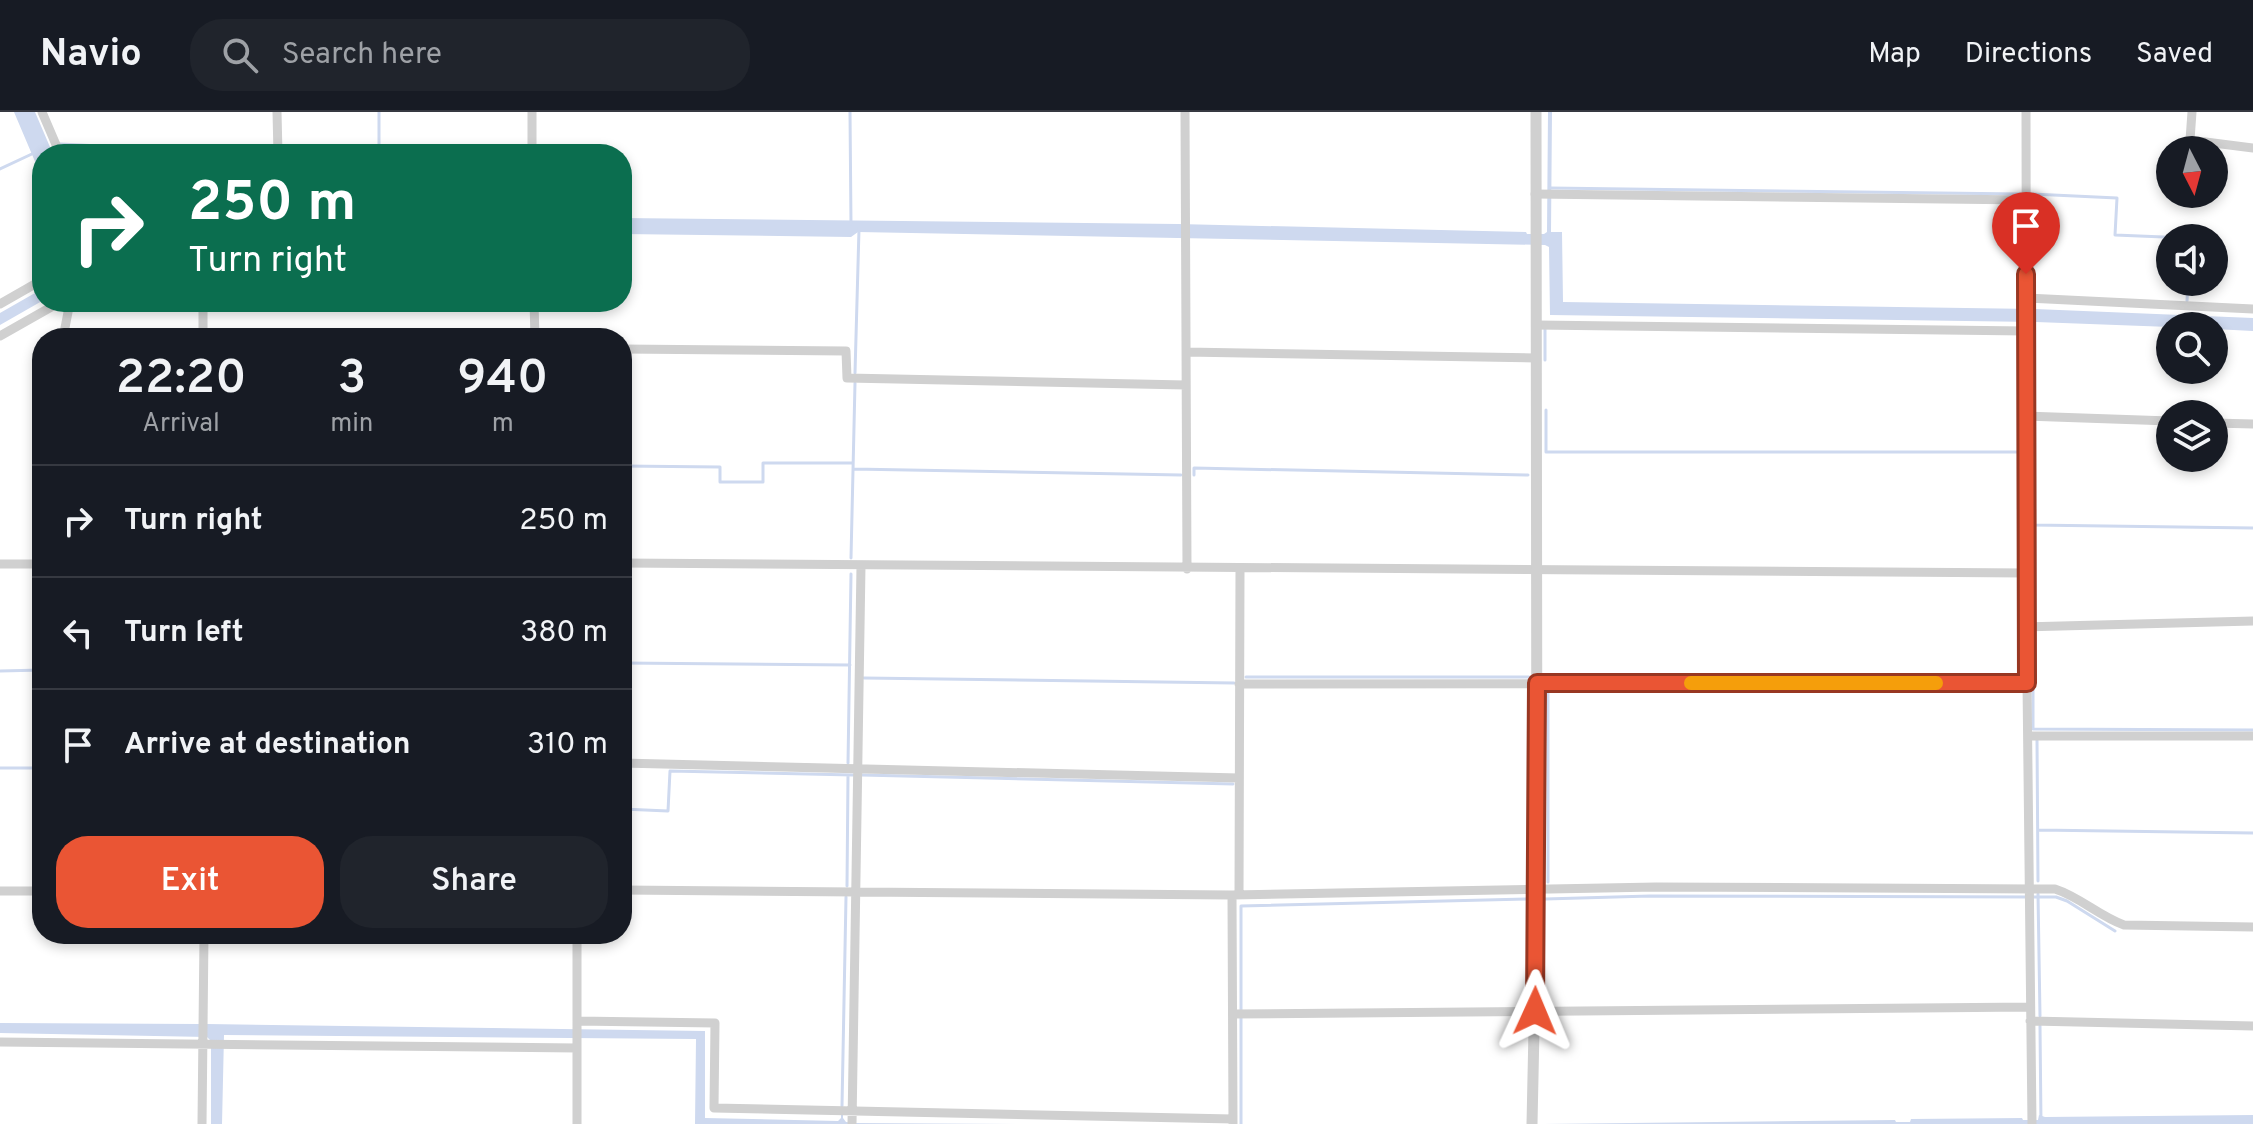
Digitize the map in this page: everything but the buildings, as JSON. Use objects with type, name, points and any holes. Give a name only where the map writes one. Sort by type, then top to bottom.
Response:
[{"type":"street","points":[[42,112],[56,144]]},
{"type":"street","points":[[277,112],[278,144]]},
{"type":"street","points":[[532,112],[532,144]]},
{"type":"street","points":[[1185,112],[1187,569]]},
{"type":"street","points":[[1532,1123],[1537,888],[1536,239],[1545,194],[1536,112]]},
{"type":"street","points":[[2026,112],[2026,573],[2032,1121]]},
{"type":"street","points":[[2192,112],[2190,140],[2253,148]]},
{"type":"street","points":[[1545,194],[2026,200]]},
{"type":"street","points":[[0,304],[32,286]]},
{"type":"street","points":[[2026,303],[2253,309]]},
{"type":"street","points":[[0,336],[42,312]]},
{"type":"street","points":[[1536,325],[2026,328]]},
{"type":"street","points":[[632,349],[846,351],[847,378],[1186,385]]},
{"type":"street","points":[[1186,352],[1536,358]]},
{"type":"street","points":[[2027,416],[2156,421]]},
{"type":"street","points":[[2228,423],[2253,424]]},
{"type":"street","points":[[632,563],[2026,573]]},
{"type":"street","points":[[0,564],[32,564]]},
{"type":"street","points":[[848,1115],[861,566]]},
{"type":"street","points":[[0,1042],[204,1038],[226,1044],[577,1034],[715,1023],[714,1108],[848,1115],[1233,1122],[1238,1014],[1235,895],[1240,569]]},
{"type":"street","points":[[2027,627],[2253,621]]},
{"type":"street","points":[[1239,684],[2027,683]]},
{"type":"street","points":[[2028,736],[2253,736]]},
{"type":"street","points":[[632,763],[1239,778]]},
{"type":"street","points":[[632,890],[1235,895],[1537,888],[2029,895],[2055,889],[2069,893],[2109,920],[2124,925],[2253,927]]},
{"type":"street","points":[[0,891],[32,891]]},
{"type":"street","points":[[202,1124],[204,944]]},
{"type":"street","points":[[577,944],[577,1124]]},
{"type":"street","points":[[1238,1014],[2030,1007]]},
{"type":"street","points":[[2030,1021],[2253,1026]]},
{"type":"water","points":[[14,112],[35,112],[49,144],[32,144],[32,154]]},
{"type":"water","points":[[1548,112],[1552,112],[1551,232],[1562,232],[1563,302],[2035,309],[2156,314],[2156,326],[1550,315],[1549,247],[1545,245],[858,232],[851,237],[632,234],[632,218],[1178,224],[1547,232]]},
{"type":"water","points":[[32,295],[32,307],[0,325],[0,313]]},
{"type":"water","points":[[2228,317],[2253,318],[2253,331],[2228,330]]},
{"type":"water","points":[[0,1023],[199,1024],[199,1029],[207,1024],[705,1031],[705,1118],[838,1121],[843,1104],[843,1118],[846,1122],[855,1123],[1036,1124],[695,1124],[696,1039],[224,1035],[222,1124],[211,1124],[211,1041],[207,1037],[0,1033]]},
{"type":"water","points":[[2039,1115],[2253,1115],[2253,1124],[1543,1124],[2038,1120]]},
{"type":"waterway","points":[[379,112],[379,144]]},
{"type":"waterway","points":[[850,112],[851,224]]},
{"type":"waterway","points":[[0,169],[32,154]]},
{"type":"waterway","points":[[1550,188],[2021,194]]},
{"type":"waterway","points":[[2032,194],[2117,198],[2115,235],[2156,237]]},
{"type":"waterway","points":[[855,373],[859,229]]},
{"type":"waterway","points":[[2187,296],[2187,301]]},
{"type":"waterway","points":[[2032,412],[2033,320]]},
{"type":"waterway","points":[[1545,329],[1545,360]]},
{"type":"waterway","points":[[851,558],[855,383]]},
{"type":"waterway","points":[[1546,410],[1546,452],[2020,452]]},
{"type":"waterway","points":[[2032,421],[2032,525],[2253,528]]},
{"type":"waterway","points":[[632,466],[720,467],[720,482],[763,482],[763,463],[853,463]]},
{"type":"waterway","points":[[1194,475],[1194,468],[1528,475]]},
{"type":"waterway","points":[[853,469],[1181,475]]},
{"type":"waterway","points":[[848,763],[851,574]]},
{"type":"waterway","points":[[632,663],[850,665]]},
{"type":"waterway","points":[[0,671],[32,670]]},
{"type":"waterway","points":[[1246,677],[1529,677]]},
{"type":"waterway","points":[[1544,677],[2022,678]]},
{"type":"waterway","points":[[2033,677],[2033,729],[2253,730]]},
{"type":"waterway","points":[[864,678],[1234,683]]},
{"type":"waterway","points":[[1548,689],[1548,882]]},
{"type":"waterway","points":[[2037,739],[2038,881]]},
{"type":"waterway","points":[[0,768],[32,768]]},
{"type":"waterway","points":[[632,809],[668,811],[670,771],[853,775]]},
{"type":"waterway","points":[[847,886],[848,775]]},
{"type":"waterway","points":[[862,775],[1233,784]]},
{"type":"waterway","points":[[2038,830],[2253,833]]},
{"type":"waterway","points":[[2038,894],[2040,1016]]},
{"type":"waterway","points":[[1545,899],[1650,896],[2056,897],[2115,931]]},
{"type":"waterway","points":[[842,1106],[846,897]]},
{"type":"waterway","points":[[1241,1010],[1241,906],[1529,899]]},
{"type":"waterway","points":[[1241,1017],[1241,1124]]},
{"type":"waterway","points":[[2040,1026],[2041,1124]]},
{"type":"slow traffic","points":[[1691,683],[1936,683]]},
{"type":"route","points":[[1535,1011],[1537,683],[2027,683],[2026,274]]}]
